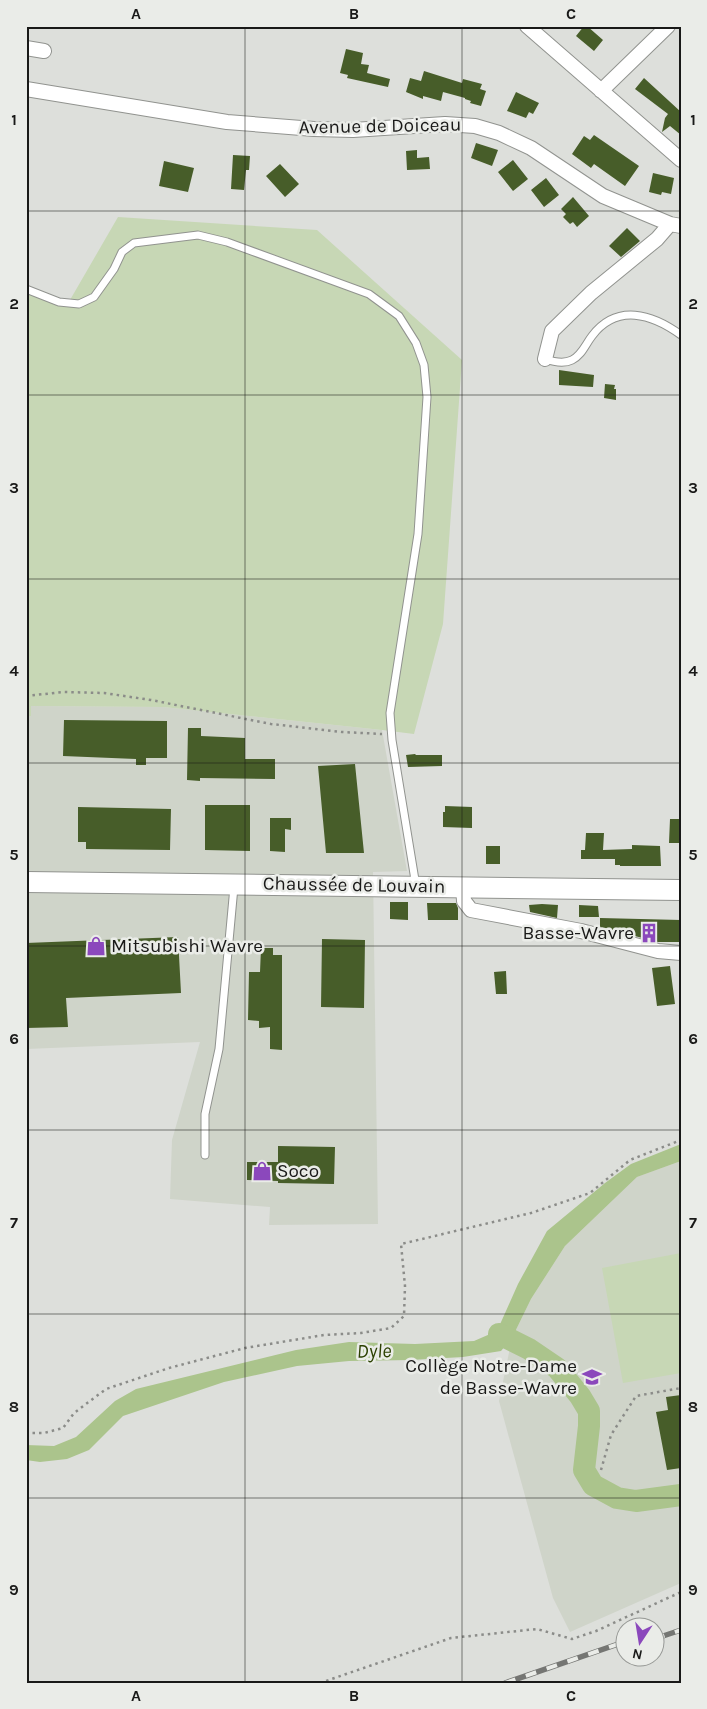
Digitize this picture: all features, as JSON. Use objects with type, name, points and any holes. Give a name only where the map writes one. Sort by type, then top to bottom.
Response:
[{"type":"main road","name":"Chaussée de Louvain","points":[[26,882],[681,890]]},
{"type":"street","points":[[601,91],[668,26]]},
{"type":"street","points":[[536,29],[601,91],[681,160]]},
{"type":"street","points":[[26,48],[44,50]]},
{"type":"street","name":"Avenue de Doiceau","points":[[26,90],[227,122],[314,129],[353,130],[445,124],[475,126],[499,133],[531,148],[602,196],[676,225]]},
{"type":"street","points":[[546,359],[552,332],[591,293],[656,239],[676,225]]},
{"type":"street","points":[[463,887],[464,901],[471,910],[581,931],[658,951],[681,953]]},
{"type":"lane","points":[[26,289],[59,302],[79,304],[94,297],[114,269],[122,252],[134,243],[198,235],[227,242],[369,294],[399,316],[416,343],[424,365],[427,396],[418,534],[390,713],[416,886]]},
{"type":"lane","points":[[546,359],[564,362],[572,360],[581,354],[592,336],[603,325],[618,317],[632,314],[650,317],[666,324],[681,335]]},
{"type":"lane","points":[[206,1154],[205,1114],[219,1049],[235,884]]},
{"type":"path","points":[[26,696],[63,692],[104,693],[151,700],[270,724],[373,735],[392,734]]},
{"type":"path","points":[[26,1433],[44,1433],[63,1428],[74,1413],[106,1389],[169,1368],[245,1348],[324,1335],[361,1333],[392,1328],[404,1316],[405,1286],[401,1244],[531,1213],[590,1193],[630,1160],[681,1140]]},
{"type":"path","points":[[601,1470],[611,1435],[636,1396],[681,1388]]},
{"type":"path","points":[[320,1683],[451,1638],[537,1629],[572,1639],[596,1632],[681,1592]]},
{"type":"path","points":[[679,1683],[681,1679]]},
{"type":"shaded area","points":[[118,217],[317,230],[462,360],[443,624],[414,734],[163,707],[31,706],[31,716],[26,716],[26,294],[70,300]]},
{"type":"shaded area","points":[[31,706],[163,707],[382,730],[407,871],[373,872],[378,1224],[269,1225],[270,1207],[170,1199],[172,1140],[200,1042],[26,1049],[26,716],[31,715]]},
{"type":"shaded area","name":"Collège Notre-Dame de Basse-Wavre","points":[[681,1161],[681,1583],[570,1632],[553,1598],[499,1401],[512,1338],[531,1299],[565,1246],[637,1177]]},
{"type":"shaded area","points":[[681,1253],[681,1373],[623,1383],[602,1268]]},
{"type":"water","name":"Dyle","points":[[681,1144],[681,1161],[637,1177],[565,1246],[531,1299],[512,1338],[501,1351],[463,1357],[349,1361],[297,1366],[224,1382],[123,1416],[89,1450],[67,1459],[40,1462],[26,1460],[26,1445],[54,1446],[76,1437],[115,1401],[136,1389],[296,1350],[349,1342],[415,1344],[474,1341],[497,1331],[518,1284],[547,1231],[631,1164]]},
{"type":"building","points":[[584,26],[587,26],[603,40],[594,51],[576,36]]},
{"type":"building","points":[[346,49],[363,53],[361,64],[369,65],[367,73],[390,79],[388,87],[347,78],[348,75],[340,73]]},
{"type":"building","points":[[424,71],[462,83],[463,79],[482,84],[480,89],[486,91],[481,106],[470,103],[471,101],[465,98],[443,92],[441,101],[423,96],[423,99],[406,92],[410,78],[421,81]]},
{"type":"building","points":[[644,78],[681,112],[681,135],[670,126],[662,132],[665,118],[668,114],[635,89]]},
{"type":"building","points":[[516,92],[539,103],[533,114],[529,112],[526,118],[507,111]]},
{"type":"building","points":[[594,135],[639,166],[625,186],[594,164],[591,168],[572,154],[584,136],[590,140]]},
{"type":"building","points":[[476,143],[498,150],[492,166],[471,158]]},
{"type":"building","points":[[417,150],[417,158],[429,157],[430,169],[407,170],[406,151]]},
{"type":"building","points":[[233,155],[250,156],[249,170],[246,170],[244,190],[231,189]]},
{"type":"building","points":[[513,160],[528,179],[513,191],[498,172]]},
{"type":"building","points":[[164,161],[194,168],[188,192],[159,186]]},
{"type":"building","points":[[280,164],[299,184],[285,197],[266,176]]},
{"type":"building","points":[[653,173],[674,178],[671,194],[662,192],[661,195],[649,192]]},
{"type":"building","points":[[546,178],[559,195],[544,207],[531,190]]},
{"type":"building","points":[[573,197],[589,216],[577,227],[573,222],[570,224],[563,217],[566,214],[561,209]]},
{"type":"building","points":[[627,228],[640,241],[621,257],[609,246]]},
{"type":"building","points":[[559,370],[594,375],[593,387],[559,385]]},
{"type":"building","points":[[605,384],[615,385],[616,400],[604,398]]},
{"type":"building","points":[[64,720],[167,721],[167,758],[146,758],[146,765],[136,765],[136,759],[63,756]]},
{"type":"building","points":[[188,728],[201,728],[201,736],[245,738],[245,759],[275,759],[275,779],[200,778],[200,781],[187,780]]},
{"type":"building","points":[[406,755],[442,755],[442,766],[408,767]]},
{"type":"building","points":[[355,764],[364,853],[326,853],[318,766]]},
{"type":"building","points":[[205,805],[250,805],[250,851],[205,850]]},
{"type":"building","points":[[445,806],[472,807],[472,828],[443,827]]},
{"type":"building","points":[[78,807],[171,809],[170,850],[86,849],[86,842],[78,842]]},
{"type":"building","points":[[270,818],[291,818],[291,830],[285,829],[285,852],[270,851]]},
{"type":"building","points":[[670,819],[681,819],[681,843],[669,843]]},
{"type":"building","points":[[586,833],[604,833],[603,850],[632,849],[632,845],[660,846],[661,866],[620,866],[615,865],[615,859],[581,859],[581,850],[585,850]]},
{"type":"building","points":[[486,846],[500,846],[500,864],[486,864]]},
{"type":"building","points":[[390,902],[408,902],[408,920],[390,919]]},
{"type":"building","points":[[427,903],[456,903],[458,920],[428,920]]},
{"type":"building","points":[[529,905],[558,905],[557,918],[530,912]]},
{"type":"building","points":[[579,905],[598,906],[599,917],[579,917]]},
{"type":"building","name":"Basse-Wavre","points":[[600,918],[681,920],[681,942],[658,942],[600,927]]},
{"type":"building","points":[[178,937],[181,993],[66,998],[68,1027],[26,1028],[26,943]]},
{"type":"building","points":[[322,939],[365,940],[364,1008],[321,1007]]},
{"type":"building","points":[[261,948],[273,948],[273,955],[282,955],[282,1050],[270,1049],[270,1027],[259,1028],[259,1021],[248,1020],[249,972],[260,972]]},
{"type":"building","points":[[670,966],[675,1004],[657,1006],[652,968]]},
{"type":"building","points":[[506,971],[507,994],[496,994],[494,972]]},
{"type":"building","points":[[278,1146],[335,1147],[334,1184],[278,1183],[278,1181],[247,1180],[247,1162],[278,1162]]},
{"type":"building","points":[[681,1395],[681,1468],[667,1470],[656,1412],[668,1410],[666,1397]]},
{"type":"waterway","points":[[499,1334],[529,1349],[557,1368],[580,1396],[589,1411],[584,1470],[593,1485],[617,1498],[636,1501],[681,1495]]},
{"type":"railway","points":[[664,1636],[681,1630]]},
{"type":"railway","points":[[505,1683],[614,1645]]},
{"type":"place","name":"Basse-Wavre","points":[[649,933]]},
{"type":"place","name":"Mitsubishi Wavre","points":[[96,946]]},
{"type":"place","name":"Soco","points":[[262,1171]]},
{"type":"place","name":"Collège Notre-Dame de Basse-Wavre","points":[[592,1377]]}]
